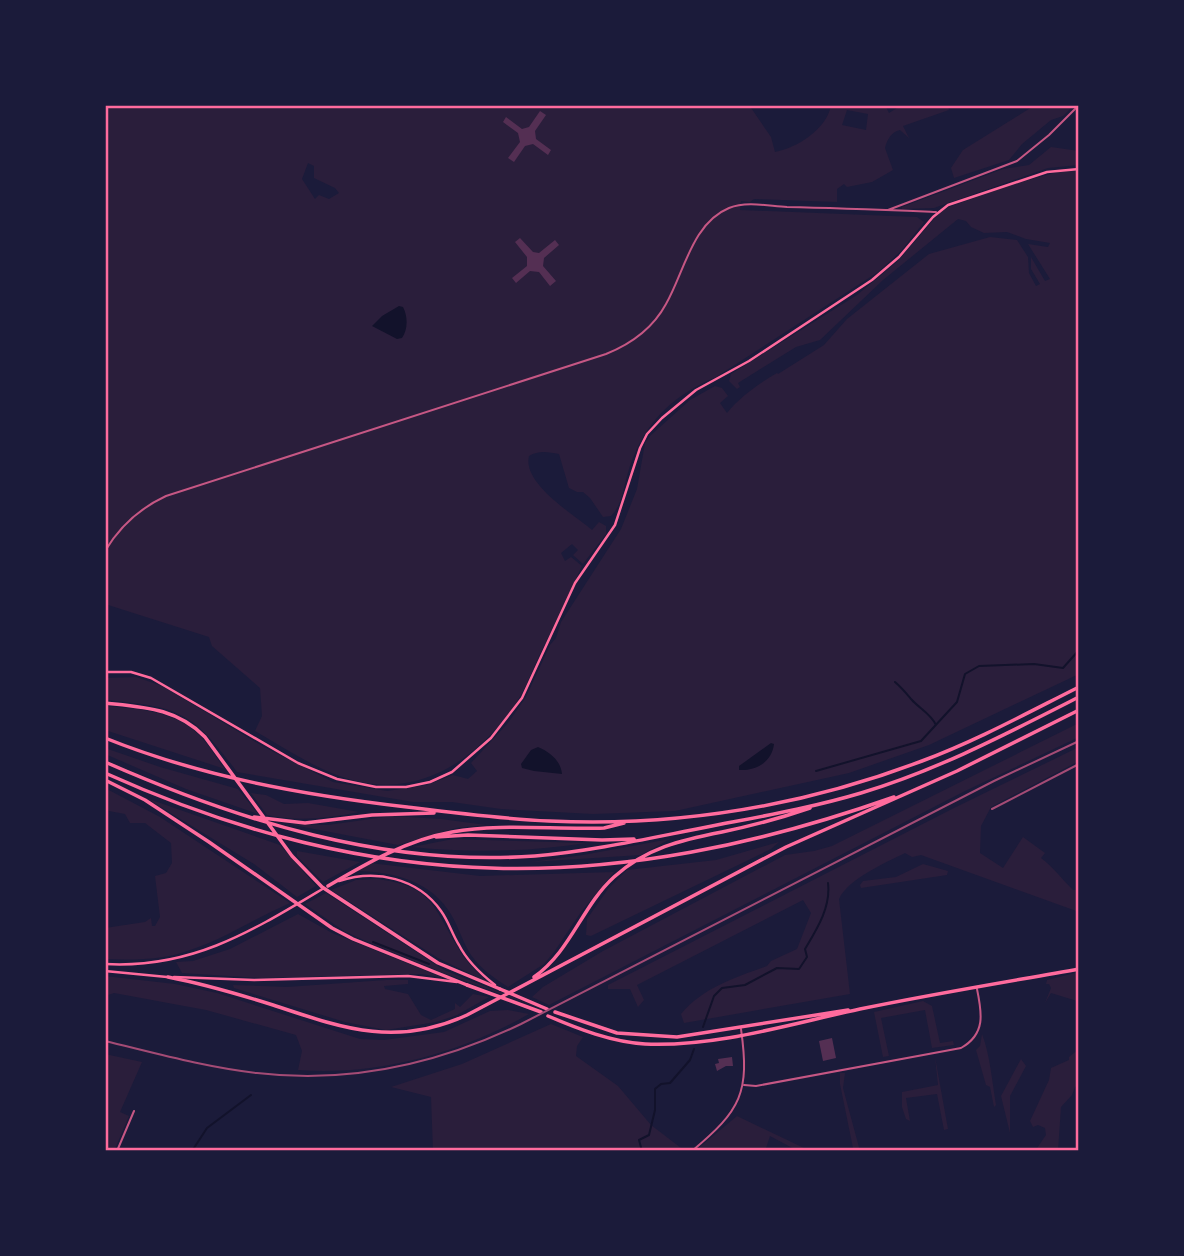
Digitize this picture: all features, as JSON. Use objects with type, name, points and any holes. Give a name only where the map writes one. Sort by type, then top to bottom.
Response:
[{"type":"highway","points":[[105,738],[164,759],[262,786],[326,797],[539,821],[629,821],[739,811],[795,800],[866,781],[967,742],[1079,687]]},
{"type":"highway","points":[[524,984],[558,956],[608,883],[644,855],[674,842],[766,821],[871,789],[948,761],[1079,697]]},
{"type":"highway","points":[[105,703],[148,707],[180,717],[205,737],[292,856],[335,897],[438,963],[547,1009]]},
{"type":"highway","points":[[168,977],[226,990],[337,1026],[373,1033],[429,1029],[458,1020],[786,847],[997,752],[1079,710]]},
{"type":"highway","points":[[105,762],[173,791],[299,832],[376,847],[477,857],[532,856],[583,850],[827,802]]},
{"type":"highway","points":[[105,773],[220,820],[290,840],[393,861],[493,869],[603,865],[653,860],[764,837],[839,816],[916,789]]},
{"type":"highway","points":[[105,780],[145,800],[231,856],[332,929],[467,985],[541,1012]]},
{"type":"highway","points":[[237,814],[305,823],[387,814],[446,812]]},
{"type":"highway","points":[[328,886],[365,864],[413,842],[459,830],[604,828],[629,821]]},
{"type":"highway","points":[[413,842],[456,835],[602,840],[650,838]]},
{"type":"highway","points":[[548,1016],[613,1039],[645,1044],[694,1041],[829,1018],[858,1010],[1079,969]]},
{"type":"highway","points":[[555,1013],[607,1030],[642,1036],[694,1035],[822,1013],[858,1010]]},
{"type":"main road","points":[[105,672],[131,672],[151,678],[298,762],[337,779],[376,786],[406,787],[430,782],[452,772],[491,738],[522,698],[575,583],[615,525],[640,448],[651,429],[696,390],[749,361],[863,287],[899,257],[937,212],[954,202],[1031,177],[1055,170],[1079,169]]},
{"type":"main road","points":[[105,964],[142,964],[197,954],[238,938],[328,886],[371,875],[393,878],[417,889],[441,911],[460,948],[472,964],[500,989]]},
{"type":"main road","points":[[105,971],[168,977],[254,980],[408,976],[467,985]]},
{"type":"street","points":[[887,210],[1017,161],[1048,136],[1079,105]]},
{"type":"street","points":[[105,551],[135,515],[166,496],[625,346],[656,319],[673,292],[702,230],[728,208],[762,204],[937,212]]},
{"type":"street","points":[[744,1085],[756,1086],[961,1048],[974,1038],[981,1024],[976,988]]},
{"type":"street","points":[[692,1151],[725,1121],[744,1085],[745,1062],[741,1028]]},
{"type":"street","points":[[117,1151],[134,1111]]},
{"type":"shaded area","points":[[105,105],[749,105],[771,137],[775,152],[810,136],[824,122],[831,105],[885,105],[889,113],[902,105],[948,105],[949,110],[903,126],[909,138],[900,130],[892,134],[885,148],[893,170],[872,182],[847,187],[844,184],[837,189],[837,202],[754,199],[750,202],[741,201],[740,210],[917,217],[924,222],[901,251],[878,272],[716,377],[684,394],[659,415],[640,442],[620,502],[611,516],[603,517],[583,492],[569,488],[559,454],[540,452],[529,456],[533,477],[541,487],[592,530],[599,522],[606,526],[606,534],[583,564],[573,555],[578,550],[572,544],[561,553],[565,561],[571,557],[582,566],[521,695],[500,725],[483,742],[446,769],[426,778],[380,785],[342,777],[316,766],[255,731],[262,716],[260,688],[212,646],[209,637],[105,604]],"holes":[[[847,110],[868,114],[866,130],[842,125]],[[308,163],[314,166],[314,178],[335,188],[339,193],[329,199],[319,195],[315,199],[302,179]]]},
{"type":"shaded area","points":[[1031,105],[1074,105],[1063,116],[1051,120],[1022,144],[1009,160],[954,178],[951,168],[963,150],[1032,107]]},
{"type":"shaded area","points":[[1051,147],[1079,151],[1079,165],[1048,168],[934,208],[902,209],[1003,169],[1029,165]]},
{"type":"shaded area","points":[[1079,170],[1079,674],[929,745],[849,773],[675,811],[593,814],[501,809],[452,802],[413,802],[237,772],[208,736],[182,716],[151,706],[105,700],[105,678],[136,677],[162,686],[264,747],[333,782],[387,791],[427,785],[453,775],[468,779],[477,771],[471,763],[508,723],[526,697],[550,645],[556,638],[561,622],[621,529],[637,489],[645,443],[650,436],[690,400],[715,386],[722,388],[728,396],[720,403],[727,413],[756,386],[824,345],[847,319],[929,254],[990,237],[1017,240],[1028,257],[1029,273],[1036,286],[1040,284],[1031,269],[1031,257],[1045,281],[1050,279],[1028,244],[1048,247],[1050,243],[1007,232],[984,233],[958,219],[883,280],[820,340],[796,347],[738,383],[740,387],[737,389],[729,381],[731,374],[857,295],[898,261],[939,213],[1013,184],[1058,172]]},
{"type":"shaded area","points":[[399,306],[403,307],[406,319],[402,338],[397,339],[372,326],[382,316]]},
{"type":"shaded area","points":[[105,706],[154,712],[177,720],[202,738],[225,769],[105,730]]},
{"type":"shaded area","points":[[1079,723],[1079,737],[965,791],[549,1005],[532,997],[543,987],[603,951],[785,855],[832,846]]},
{"type":"shaded area","points":[[771,743],[774,744],[773,750],[767,760],[751,769],[739,770],[739,766]]},
{"type":"shaded area","points":[[538,747],[554,758],[560,765],[562,774],[522,768],[521,764],[531,750]]},
{"type":"shaded area","points":[[1079,747],[1077,762],[991,807],[981,826],[980,853],[1003,868],[1023,837],[1045,853],[1041,858],[1073,890],[1079,890],[1079,912],[921,855],[912,857],[905,853],[859,878],[839,899],[850,994],[684,1023],[681,1014],[710,990],[767,966],[771,961],[797,949],[811,913],[803,900],[637,985],[644,1000],[638,1007],[630,989],[608,989],[608,985]]},
{"type":"shaded area","points":[[105,748],[238,789],[258,814],[186,789],[105,754]]},
{"type":"shaded area","points":[[105,788],[160,817],[290,903],[223,937],[181,953],[153,958],[105,959],[105,928],[145,922],[151,918],[152,926],[155,926],[160,917],[155,876],[166,873],[172,863],[171,843],[145,823],[130,823],[125,814],[109,811],[105,805]]},
{"type":"shaded area","points":[[251,793],[266,795],[284,804],[308,803],[359,812],[313,818],[278,817],[267,815]]},
{"type":"shaded area","points":[[146,798],[280,845],[316,886],[297,897],[254,864]]},
{"type":"shaded area","points":[[392,816],[486,825],[456,828],[398,845],[288,824],[328,825]]},
{"type":"shaded area","points":[[453,839],[586,843],[499,851],[412,847]]},
{"type":"shaded area","points":[[670,839],[641,855],[531,862],[583,855]]},
{"type":"shaded area","points":[[779,842],[771,849],[591,936],[586,935],[587,919],[608,889],[627,870],[716,860]]},
{"type":"shaded area","points":[[297,851],[360,862],[323,882],[297,856]]},
{"type":"shaded area","points":[[370,863],[480,876],[614,872],[544,964],[508,987],[488,973],[471,955],[452,916],[434,894],[398,876],[357,871]]},
{"type":"shaded area","points":[[923,864],[948,871],[947,875],[861,888],[863,881],[896,877]]},
{"type":"shaded area","points":[[377,879],[409,887],[428,899],[464,957],[489,983],[438,958],[331,890],[356,880]]},
{"type":"shaded area","points":[[326,893],[444,970],[545,1010],[443,973],[344,931],[305,904]]},
{"type":"shaded area","points":[[298,914],[332,933],[444,978],[422,974],[262,978],[182,973],[176,962],[193,961],[230,949]]},
{"type":"shaded area","points":[[1079,972],[1079,1014],[1077,1001],[1051,993],[1045,1003],[1051,988],[1046,984],[1047,980]]},
{"type":"shaded area","points":[[105,976],[175,984],[217,993],[360,1039],[384,1040],[444,1032],[490,1011],[508,1010],[529,1014],[475,1040],[418,1059],[358,1069],[298,1070],[302,1051],[296,1035],[206,1010],[114,993],[105,996]]},
{"type":"shaded area","points":[[408,980],[408,984],[384,986],[385,989],[408,994],[421,1015],[431,1020],[455,1009],[455,1003],[460,1007],[473,994],[489,997],[457,1015],[436,1022],[386,1030],[345,1022],[234,988],[233,985],[287,987]]},
{"type":"shaded area","points":[[923,1001],[932,1006],[940,1043],[953,1041],[954,1045],[932,1048],[925,1010],[881,1018],[889,1056],[883,1057],[874,1012]]},
{"type":"shaded area","points":[[551,1024],[583,1037],[577,1046],[576,1056],[618,1086],[651,1125],[685,1151],[433,1151],[431,1097],[391,1087],[462,1064]]},
{"type":"shaded area","points":[[982,1034],[990,1068],[996,1105],[994,1107],[990,1087],[986,1085],[976,1050],[980,1046]]},
{"type":"shaded area","points":[[1079,1049],[1079,1085],[1061,1107],[1058,1151],[1035,1151],[1046,1135],[1045,1128],[1038,1125],[1033,1127],[1030,1121],[1049,1080],[1051,1068],[1069,1060]]},
{"type":"shaded area","points":[[105,1054],[142,1062],[120,1112],[129,1116],[114,1151],[105,1150]]},
{"type":"shaded area","points":[[935,1057],[948,1129],[944,1130],[937,1094],[906,1098],[910,1121],[906,1119],[902,1107],[902,1092],[938,1085]]},
{"type":"shaded area","points":[[1021,1059],[1026,1066],[1010,1096],[1010,1133],[1001,1096]]},
{"type":"shaded area","points":[[840,1073],[845,1073],[843,1088],[860,1151],[830,1151],[853,1148]]},
{"type":"shaded area","points":[[737,1116],[811,1151],[798,1151],[770,1136],[765,1151],[695,1151]]},
{"type":"building","points":[[540,111],[546,115],[535,131],[536,139],[551,150],[548,155],[533,144],[525,146],[514,162],[508,158],[520,142],[518,133],[503,122],[506,117],[522,129],[529,127]]},
{"type":"building","points":[[520,238],[533,252],[539,253],[555,240],[559,245],[544,258],[543,266],[556,281],[550,286],[539,272],[530,271],[516,283],[512,278],[527,266],[527,257],[515,242]]},
{"type":"building","points":[[832,1038],[836,1058],[823,1061],[819,1041]]},
{"type":"building","points":[[732,1057],[733,1066],[717,1071],[715,1064],[719,1063],[718,1059]]},
{"type":"waterway","points":[[816,771],[921,741],[957,702],[965,674],[979,666],[1034,664],[1063,668],[1079,650]]},
{"type":"waterway","points":[[895,682],[936,725]]},
{"type":"waterway","points":[[703,1027],[714,996],[722,988],[745,985],[777,968],[799,969],[807,957],[805,949],[825,909],[828,883]]},
{"type":"waterway","points":[[373,942],[429,964]]},
{"type":"waterway","points":[[642,1151],[639,1140],[649,1135],[655,1110],[655,1089],[661,1084],[670,1083],[690,1060],[694,1049]]},
{"type":"waterway","points":[[192,1151],[207,1128],[251,1095]]},
{"type":"railway","points":[[105,1041],[218,1067],[291,1076],[325,1076],[392,1068],[458,1050],[521,1024],[994,781],[1079,741]]},
{"type":"railway","points":[[992,809],[1079,764]]}]
